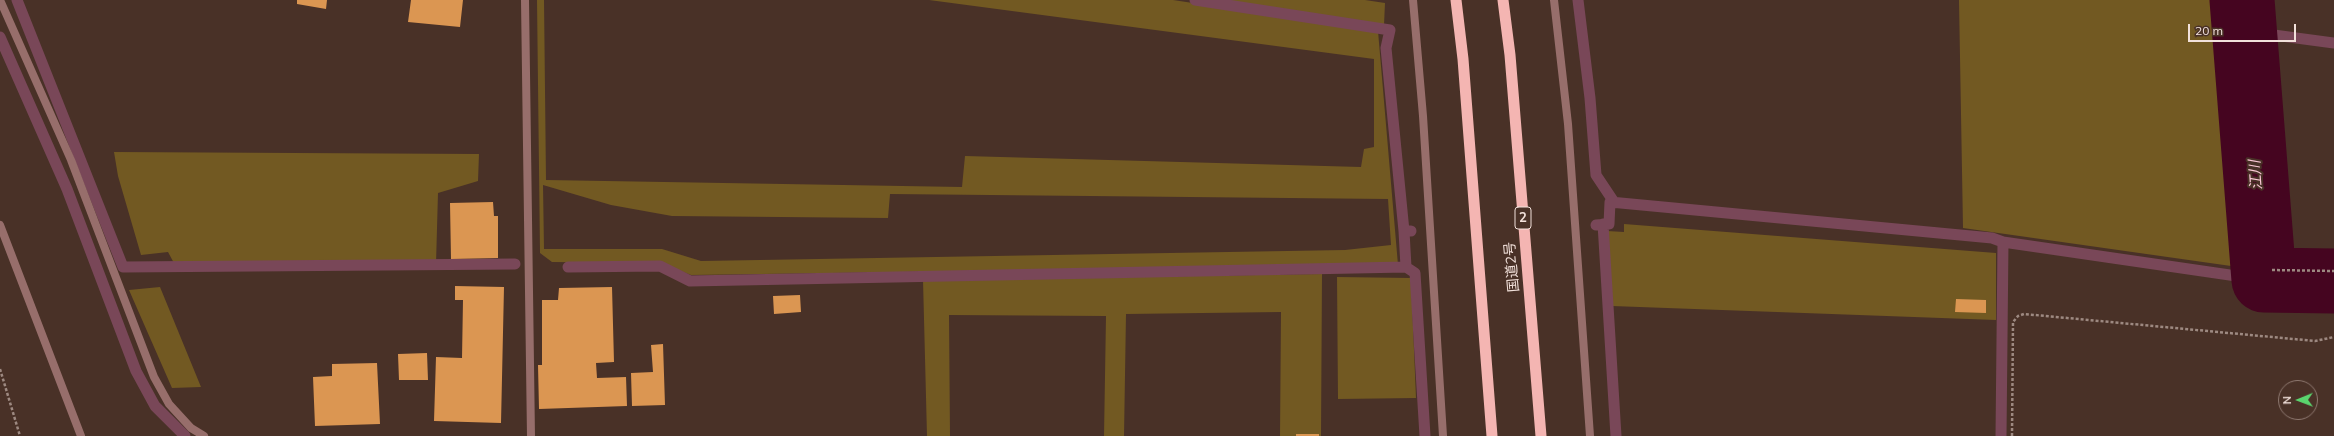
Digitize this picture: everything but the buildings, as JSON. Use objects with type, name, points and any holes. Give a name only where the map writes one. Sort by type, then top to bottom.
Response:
[{"type":"highway","points":[[1456,0],[1464,59],[1492,436]]},
{"type":"highway","name":"国道2号","points":[[1503,0],[1511,63],[1541,436]]},
{"type":"street","points":[[0,0],[71,160],[154,377],[169,404],[191,428],[204,436]]},
{"type":"street","points":[[525,0],[530,436]]},
{"type":"street","points":[[1413,0],[1423,116],[1443,436]]},
{"type":"street","points":[[1554,0],[1568,124],[1590,436]]},
{"type":"street","points":[[0,225],[81,436]]},
{"type":"path","points":[[2272,270],[2334,271]]},
{"type":"path","points":[[2012,436],[2013,322],[2018,316],[2024,314],[2315,341],[2334,337]]},
{"type":"path","points":[[0,369],[20,436]]},
{"type":"shaded area","points":[[537,0],[544,0],[546,180],[962,187],[965,156],[1361,167],[1364,149],[1374,147],[1374,59],[929,0],[1173,0],[1378,31],[1398,265],[691,275],[660,263],[552,262],[540,253]],"holes":[[[543,185],[611,205],[672,216],[888,218],[890,194],[1388,199],[1391,245],[1345,250],[701,261],[662,249],[544,249]]]},
{"type":"shaded area","points":[[1223,0],[1365,0],[1385,3],[1384,25]]},
{"type":"shaded area","points":[[1959,0],[2213,0],[2231,266],[1963,228]]},
{"type":"shaded area","points":[[114,152],[479,154],[478,181],[438,193],[436,264],[175,265],[168,252],[141,255],[118,176]]},
{"type":"shaded area","points":[[1624,224],[1996,253],[1996,320],[1612,306],[1607,231],[1624,232]]},
{"type":"shaded area","points":[[1322,274],[1321,436],[1280,436],[1281,312],[1126,314],[1124,436],[1104,436],[1106,316],[949,315],[950,436],[927,436],[923,280]]},
{"type":"shaded area","points":[[1337,277],[1411,278],[1416,398],[1338,399]]},
{"type":"shaded area","points":[[160,287],[201,387],[172,388],[129,290]]},
{"type":"waterway","points":[[17,0],[123,267],[515,264]]},
{"type":"waterway","points":[[1195,0],[1390,30],[1386,48],[1404,231]]},
{"type":"waterway","points":[[1578,0],[1590,98],[1596,175],[1614,202]]},
{"type":"waterway","name":"江川","points":[[2242,0],[2264,280],[2334,281]]},
{"type":"waterway","points":[[2244,31],[2334,43]]},
{"type":"waterway","points":[[0,37],[67,189],[136,371],[155,406],[185,436]]},
{"type":"waterway","points":[[1596,225],[1609,224],[1610,202],[1992,238],[2003,242],[2264,280]]},
{"type":"waterway","points":[[1603,224],[1616,436]]},
{"type":"waterway","points":[[568,267],[660,266],[690,281],[1406,267],[1404,231],[1411,231]]},
{"type":"waterway","points":[[2001,436],[2003,242]]},
{"type":"waterway","points":[[1406,267],[1415,273],[1425,436]]}]
